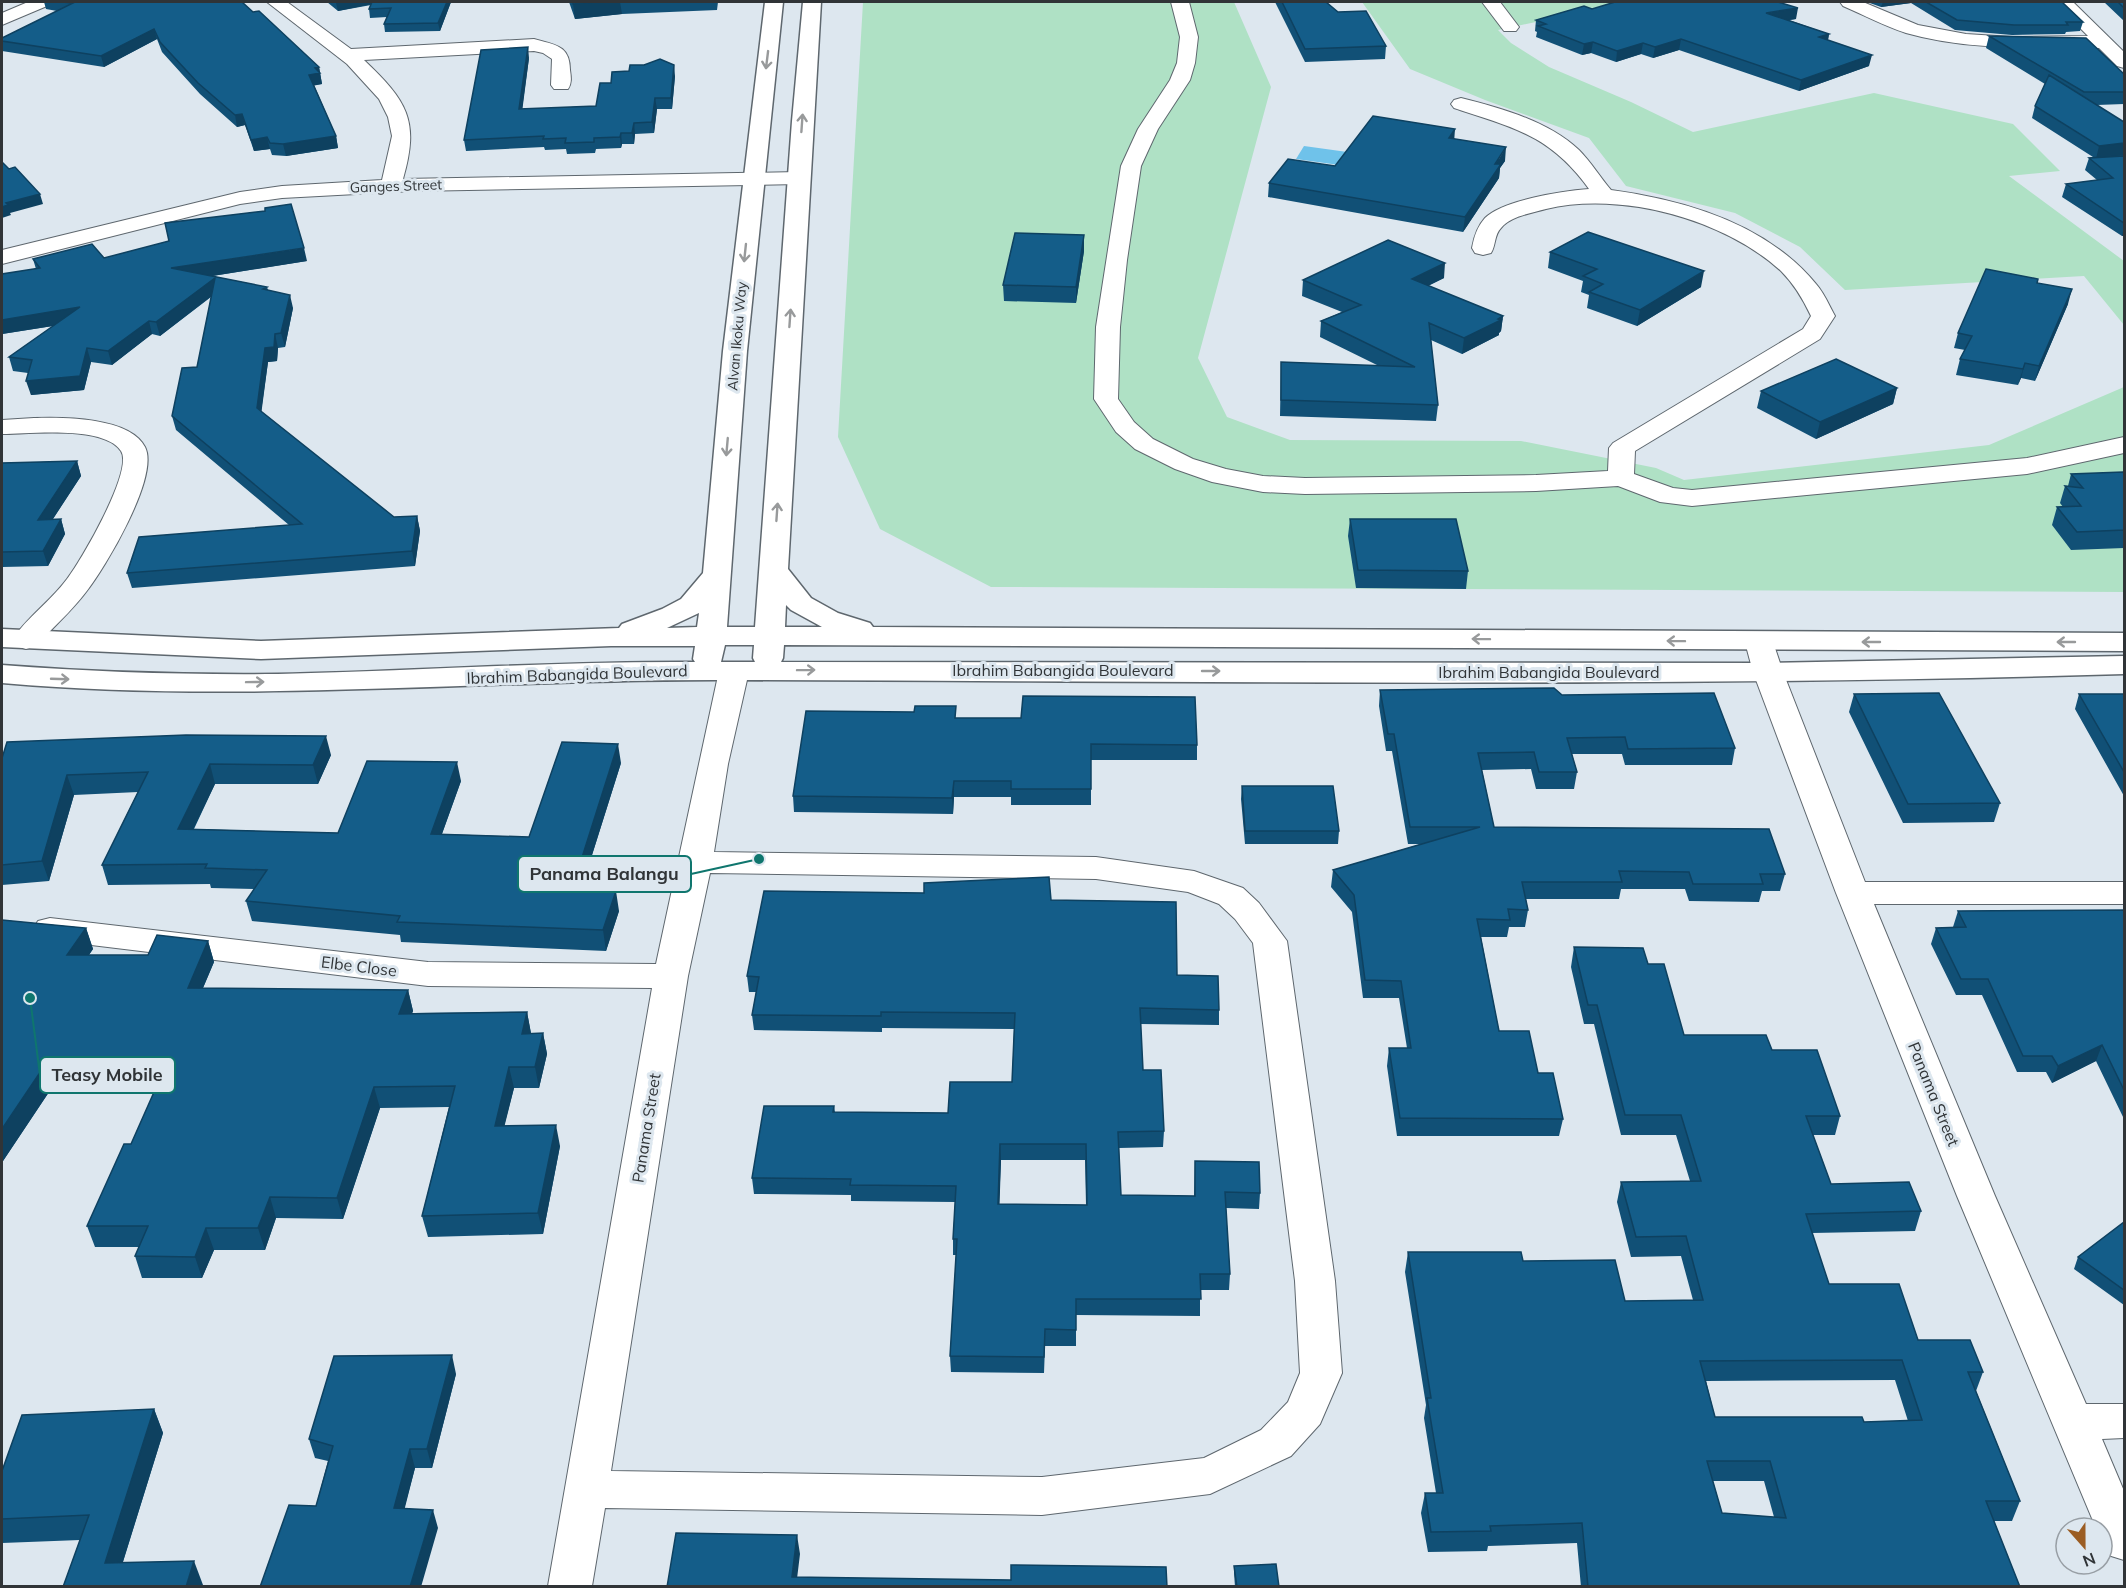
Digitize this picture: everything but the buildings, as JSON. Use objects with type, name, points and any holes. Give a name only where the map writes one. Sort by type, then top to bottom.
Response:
[{"type":"street","points":[[2,20],[41,2]]},
{"type":"street","points":[[276,2],[347,55],[392,101],[402,136],[392,186]]},
{"type":"street","name":"Alvan Ikoku Way","points":[[736,671],[711,637],[752,178],[774,2]]},
{"type":"street","points":[[736,671],[770,636],[812,2]]},
{"type":"street","points":[[1180,2],[1189,37],[1186,63],[1180,80],[1148,129],[1131,166],[1108,327],[1106,399],[1125,427],[1144,444],[1184,464],[1221,476],[1263,484],[1305,486],[1536,483],[1621,478],[1669,496],[1692,498],[2027,466],[2124,445]]},
{"type":"street","points":[[1491,2],[1510,27]]},
{"type":"street","points":[[1849,2],[1899,24],[1948,37],[1976,40],[2104,42]]},
{"type":"street","points":[[2063,2],[2124,62]]},
{"type":"street","points":[[347,55],[534,45],[550,50],[561,57],[561,85]]},
{"type":"street","points":[[1461,104],[1524,125],[1553,138],[1573,155],[1604,196]]},
{"type":"street","name":"Ganges Street","points":[[2,257],[240,198],[320,189],[799,178]]},
{"type":"street","points":[[1484,249],[1485,234],[1490,224],[1512,212],[1568,198],[1604,196],[1662,206],[1699,217],[1760,246],[1803,280],[1817,299],[1823,316],[1812,334],[1622,448],[1621,478]]},
{"type":"street","points":[[2,427],[55,425],[90,428],[116,437],[134,449],[138,462],[120,514],[77,585],[14,639]]},
{"type":"street","points":[[774,571],[801,604],[827,619],[879,636]]},
{"type":"street","points":[[611,637],[651,624],[691,605],[717,575]]},
{"type":"street","name":"Ibrahim Babangida Boulevard","points":[[14,639],[261,650],[611,637],[1309,637],[1763,657],[2124,665]]},
{"type":"street","name":"Ibrahim Babangida Boulevard","points":[[2,674],[51,679],[182,683],[418,680],[554,672],[1763,657],[2124,642]]},
{"type":"street","name":"Panama Street","points":[[1763,657],[1853,893],[1971,1186],[2124,1541]]},
{"type":"street","name":"Panama Street","points":[[570,1587],[588,1489],[670,976],[696,862],[711,776],[736,671]]},
{"type":"street","points":[[588,1489],[1042,1496],[1210,1476],[1276,1443],[1305,1412],[1321,1373],[1315,1281],[1270,941],[1247,911],[1231,896],[1194,882],[1096,868],[696,862]]},
{"type":"street","points":[[1853,893],[2124,893]]},
{"type":"street","name":"Elbe Close","points":[[50,929],[428,974],[670,976]]},
{"type":"street","points":[[2073,1422],[2124,1421]]},
{"type":"green space","points":[[863,2],[1234,2],[1271,87],[1198,358],[1227,417],[1290,440],[1521,441],[1656,468],[1684,480],[1989,445],[2124,387],[2124,592],[991,587],[880,529],[838,437]]},
{"type":"green space","points":[[1362,2],[1630,2],[1498,30],[1511,43],[1549,67],[1631,102],[1693,132],[1874,93],[2013,124],[2060,171],[2009,176],[2124,261],[2124,325],[2084,276],[1845,290],[1800,247],[1735,213],[1626,186],[1589,138],[1485,100],[1410,69]]},
{"type":"water","points":[[1304,146],[1369,155],[1361,168],[1296,159]]},
{"type":"place","name":"Panama Balangu","points":[[759,859]]},
{"type":"place","name":"Teasy Mobile","points":[[30,998]]}]
